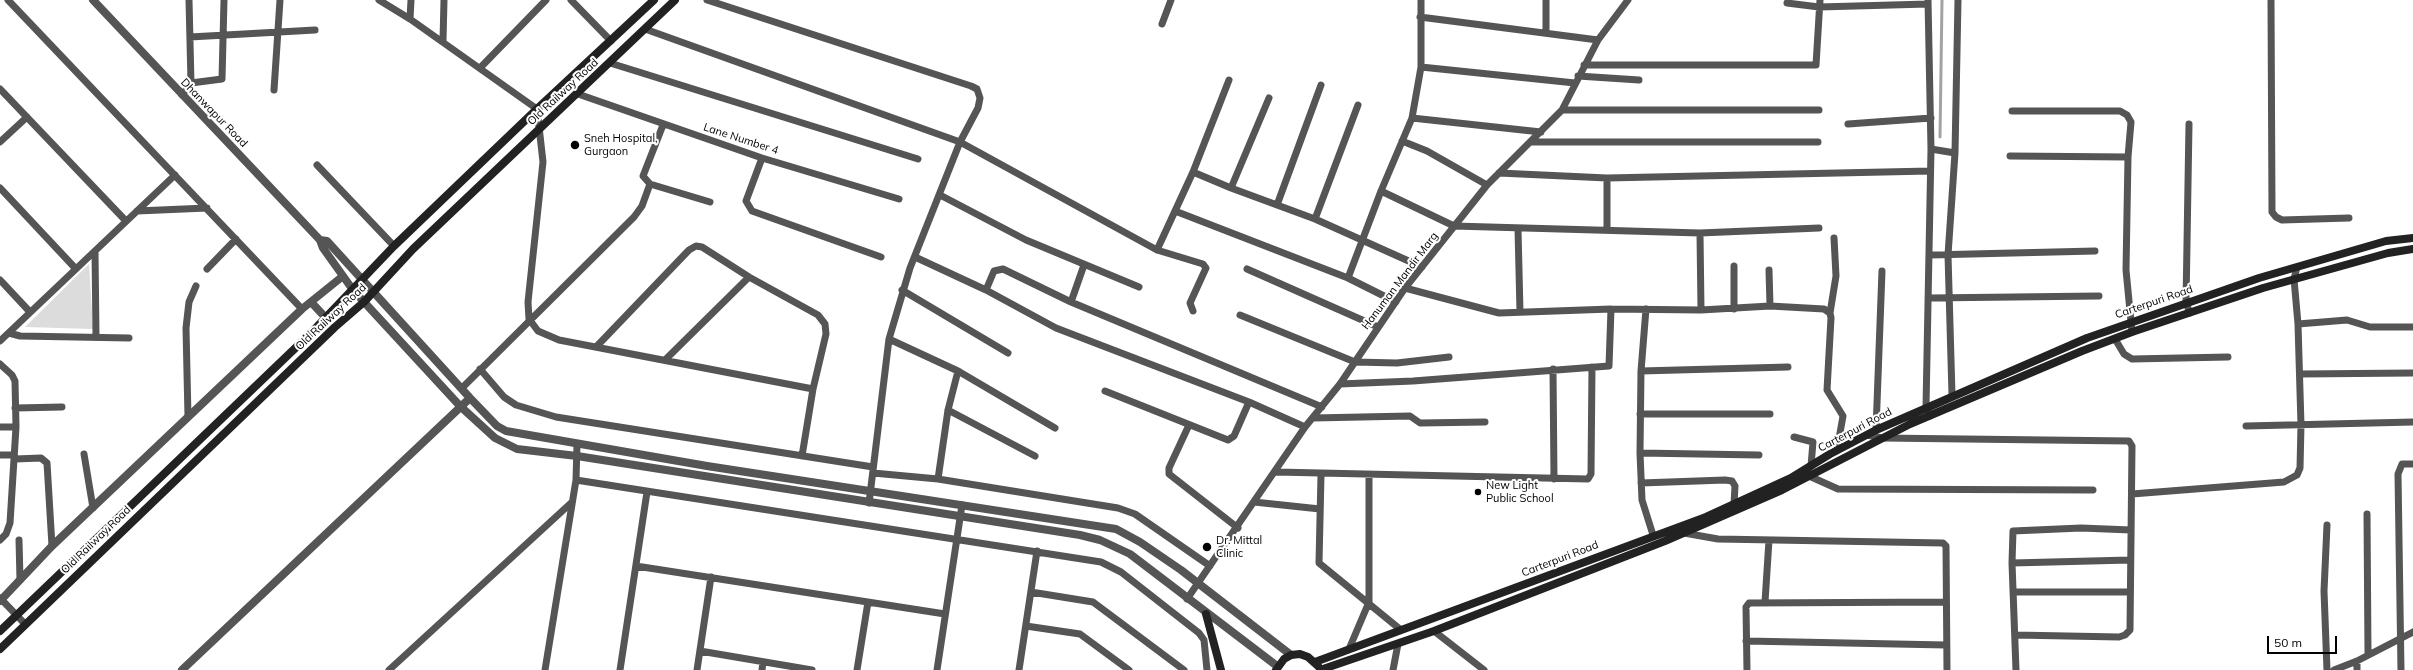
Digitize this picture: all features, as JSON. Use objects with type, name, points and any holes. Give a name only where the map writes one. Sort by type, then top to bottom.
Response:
[{"type":"main road","name":"Old Railway Road","points":[[0,631],[57,578],[325,318],[394,246],[537,109],[654,0]]},
{"type":"main road","name":"Old Railway Road","points":[[0,649],[334,327],[364,302],[413,249],[540,128],[578,94],[675,0]]},
{"type":"main road","name":"Carterpuri Road","points":[[1318,668],[1349,649],[1567,570],[1652,535],[1706,517],[1791,478],[1837,450],[1876,430],[1952,395],[2087,338],[2186,303],[2297,267],[2386,241],[2413,238]]},
{"type":"main road","name":"Carterpuri Road","points":[[1318,668],[1434,632],[1684,533],[1808,476],[1882,438],[1930,416],[2043,367],[2132,332],[2294,279],[2388,253],[2413,249]]},
{"type":"main road","points":[[1206,614],[1221,670]]},
{"type":"main road","points":[[1277,668],[1291,655],[1300,654],[1308,657],[1318,668]]},
{"type":"street","points":[[8,0],[302,309]]},
{"type":"street","name":"Dhanwapur Road","points":[[93,0],[320,240],[323,248],[353,290],[460,406],[495,438],[517,449],[577,456],[1080,535],[1100,540],[1130,554],[1277,668]]},
{"type":"street","points":[[182,95],[191,83],[189,0]]},
{"type":"street","points":[[191,83],[222,79],[224,0]]},
{"type":"street","points":[[274,90],[280,0]]},
{"type":"street","points":[[379,0],[443,41],[537,109],[543,162],[528,302],[529,319],[538,331],[549,337],[813,389]]},
{"type":"street","points":[[410,19],[411,0]]},
{"type":"street","points":[[443,41],[444,0]]},
{"type":"street","points":[[480,68],[546,0]]},
{"type":"street","points":[[571,0],[611,41]]},
{"type":"street","points":[[707,0],[971,86],[977,89],[980,98],[978,108],[960,142],[902,290],[889,338],[869,503]]},
{"type":"street","points":[[1162,24],[1170,0]]},
{"type":"street","points":[[1348,278],[1364,240],[1381,191],[1412,118],[1421,67],[1421,0]]},
{"type":"street","points":[[1546,0],[1546,32]]},
{"type":"street","name":"Hanuman Mandir Marg","points":[[1187,599],[1238,528],[1305,427],[1340,384],[1405,288],[1488,185],[1533,142],[1562,110],[1576,80],[1598,40],[1628,0]]},
{"type":"street","points":[[1952,395],[1948,255],[1955,154],[1958,0]]},
{"type":"street","points":[[2271,0],[2272,212],[2276,217],[2282,220],[2349,218]]},
{"type":"street","points":[[1787,2],[1820,4],[1928,2],[1931,149],[1926,407],[1930,416]]},
{"type":"street","points":[[1584,65],[1816,65],[1820,4]]},
{"type":"street","points":[[1420,17],[1546,32],[1598,40]]},
{"type":"street","points":[[645,29],[960,142],[1157,250],[1206,267],[1190,303],[1193,311]]},
{"type":"street","points":[[190,37],[224,37],[278,31],[315,30]]},
{"type":"street","points":[[610,63],[918,159]]},
{"type":"street","points":[[1421,67],[1576,80],[1639,80]]},
{"type":"street","points":[[1157,250],[1193,172],[1228,80]]},
{"type":"street","points":[[1277,206],[1321,85]]},
{"type":"street","points":[[0,89],[126,221]]},
{"type":"street","name":"Lane Number 4","points":[[578,94],[663,125],[762,158],[899,199]]},
{"type":"street","points":[[1231,188],[1270,98]]},
{"type":"street","points":[[1315,219],[1358,105]]},
{"type":"street","points":[[1562,110],[1819,110]]},
{"type":"street","points":[[2012,111],[2120,111],[2127,114],[2131,122],[2128,157],[2126,253],[2132,332]]},
{"type":"street","points":[[0,142],[27,117]]},
{"type":"street","points":[[1412,118],[1542,132]]},
{"type":"street","points":[[1848,124],[1931,118]]},
{"type":"street","points":[[2189,124],[2186,303],[2190,313]]},
{"type":"street","points":[[663,125],[643,176],[650,184],[710,202]]},
{"type":"street","points":[[1402,141],[1427,151],[1488,185]]},
{"type":"street","points":[[1533,142],[1818,142]]},
{"type":"street","points":[[1931,149],[1955,154]]},
{"type":"street","points":[[2010,156],[2128,157]]},
{"type":"street","points":[[762,158],[746,201],[752,211],[880,257]]},
{"type":"street","points":[[317,165],[394,246]]},
{"type":"street","points":[[1499,173],[1607,178],[1930,171]]},
{"type":"street","points":[[1193,172],[1277,206],[1315,219],[1422,267]]},
{"type":"street","points":[[0,341],[175,175]]},
{"type":"street","points":[[1607,178],[1607,230]]},
{"type":"street","points":[[462,388],[529,319],[634,217],[644,201],[650,184]]},
{"type":"street","points":[[0,188],[76,269]]},
{"type":"street","points":[[1381,191],[1454,226],[1700,233],[1819,228]]},
{"type":"street","points":[[940,195],[1026,240],[1139,287]]},
{"type":"street","points":[[137,211],[207,208]]},
{"type":"street","points":[[1174,211],[1348,278],[1396,302]]},
{"type":"street","points":[[1518,229],[1520,312]]},
{"type":"street","points":[[1700,233],[1701,310]]},
{"type":"street","points":[[1834,238],[1836,285],[1830,313],[1831,325],[1826,383],[1830,397],[1843,416],[1837,450]]},
{"type":"street","points":[[206,268],[236,239]]},
{"type":"street","name":"Dhanwapur Road","points":[[320,240],[327,241],[470,398],[497,426],[506,431],[576,445],[1116,529],[1140,542],[1198,583],[1291,655]]},
{"type":"street","points":[[597,346],[688,250],[696,246],[702,247],[749,277],[818,315],[825,324],[826,334],[813,389],[802,456]]},
{"type":"street","points":[[95,251],[96,336]]},
{"type":"street","points":[[1930,255],[2094,251]]},
{"type":"street","points":[[915,257],[986,290],[1056,328],[1249,402],[1305,427]]},
{"type":"street","points":[[1071,302],[1084,265]]},
{"type":"street","points":[[1734,266],[1734,309]]},
{"type":"street","points":[[2132,494],[2291,480],[2300,468],[2300,374],[2294,279],[2297,267]]},
{"type":"street","points":[[986,290],[994,271],[1000,269],[1071,302],[1322,407]]},
{"type":"street","points":[[1247,269],[1378,327]]},
{"type":"street","points":[[1769,270],[1770,306]]},
{"type":"street","points":[[1876,430],[1882,271]]},
{"type":"street","points":[[25,624],[17,614],[1,600],[52,546],[302,309],[343,276]]},
{"type":"street","points":[[666,359],[749,277]]},
{"type":"street","points":[[0,280],[30,312]]},
{"type":"street","points":[[188,417],[186,328],[189,302],[196,286]]},
{"type":"street","points":[[1405,288],[1499,313],[1611,309],[1701,310],[1770,306],[1817,307],[1830,313]]},
{"type":"street","points":[[902,290],[1008,353]]},
{"type":"street","points":[[1929,298],[1949,299],[2099,296]]},
{"type":"street","points":[[310,302],[325,318]]},
{"type":"street","points":[[1340,384],[1413,381],[1553,369],[1609,366],[1611,309]]},
{"type":"street","points":[[1646,309],[1641,371],[1640,453],[1642,500],[1652,535]]},
{"type":"street","points":[[1240,315],[1355,362],[1397,363],[1449,357]]},
{"type":"street","points":[[2298,324],[2348,320],[2370,327],[2413,327]]},
{"type":"street","points":[[9,333],[20,336],[96,336],[129,338]]},
{"type":"street","points":[[889,338],[958,371],[1055,428]]},
{"type":"street","points":[[2115,339],[2124,354],[2132,359],[2228,357]]},
{"type":"street","points":[[0,364],[12,375],[15,381],[16,408],[10,523],[6,534],[0,540]]},
{"type":"street","points":[[1641,371],[1788,367]]},
{"type":"street","points":[[1276,472],[1321,475],[1588,479],[1591,474],[1592,368]]},
{"type":"street","points":[[480,369],[504,397],[526,410],[556,417],[802,456],[873,470],[938,479],[1127,511],[1210,566]]},
{"type":"street","points":[[1553,369],[1554,479]]},
{"type":"street","points":[[938,479],[948,410],[958,371]]},
{"type":"street","points":[[2300,374],[2413,373]]},
{"type":"street","points":[[1105,391],[1189,425],[1231,439],[1234,436],[1249,402]]},
{"type":"street","points":[[182,670],[470,398]]},
{"type":"street","points":[[16,408],[62,406]]},
{"type":"street","points":[[948,410],[1035,456]]},
{"type":"street","points":[[1640,414],[1770,414]]},
{"type":"street","points":[[1313,418],[1410,416],[1420,422],[1485,422]]},
{"type":"street","points":[[2246,426],[2413,422]]},
{"type":"street","points":[[1189,425],[1169,468],[1169,474],[1238,528]]},
{"type":"street","points":[[0,426],[16,427]]},
{"type":"street","points":[[1867,435],[1882,438],[2129,441],[2132,446],[2130,560],[2131,625],[2125,635],[2015,635]]},
{"type":"street","points":[[1794,437],[1813,442],[1811,466]]},
{"type":"street","points":[[545,670],[571,503],[576,480],[576,445]]},
{"type":"street","points":[[1640,453],[1759,455]]},
{"type":"street","points":[[0,454],[14,457],[41,458],[47,463],[52,546]]},
{"type":"street","points":[[84,454],[93,508]]},
{"type":"street","points":[[2401,670],[2398,474],[2402,464],[2413,464]]},
{"type":"street","points":[[1321,475],[1319,563],[1369,602],[1401,630]]},
{"type":"street","points":[[1349,649],[1369,602],[1369,475]]},
{"type":"street","points":[[1808,476],[1838,489],[2093,490]]},
{"type":"street","points":[[576,480],[1101,562],[1121,572],[1199,633],[1204,640],[1207,670]]},
{"type":"street","points":[[1641,483],[1732,481],[1735,486],[1734,504]]},
{"type":"street","points":[[620,670],[647,492]]},
{"type":"street","points":[[1254,502],[1320,509]]},
{"type":"street","points":[[389,670],[571,503]]},
{"type":"street","points":[[937,670],[962,505]]},
{"type":"street","points":[[2367,514],[2368,655]]},
{"type":"street","points":[[2327,525],[2324,591],[2327,670]]},
{"type":"street","points":[[2016,670],[2012,534],[2016,530],[2081,528],[2131,530]]},
{"type":"street","points":[[1684,533],[1718,539],[1943,543],[1946,546],[1945,602],[1947,670]]},
{"type":"street","points":[[19,540],[20,580]]},
{"type":"street","points":[[1765,602],[1769,540]]},
{"type":"street","points":[[1019,670],[1037,551]]},
{"type":"street","points":[[2012,563],[2130,560]]},
{"type":"street","points":[[636,566],[946,614]]},
{"type":"street","points":[[697,670],[711,577]]},
{"type":"street","points":[[1031,592],[1093,602],[1184,670]]},
{"type":"street","points":[[2013,592],[2130,592]]},
{"type":"street","points":[[857,670],[868,602]]},
{"type":"street","points":[[1747,670],[1746,607],[1749,603],[1945,602]]},
{"type":"street","points":[[1026,626],[1080,634],[1128,670]]},
{"type":"street","points":[[1434,632],[1484,670]]},
{"type":"street","points":[[2334,670],[2357,661],[2400,637],[2413,632]]},
{"type":"street","points":[[1746,642],[1946,645]]},
{"type":"street","points":[[1392,670],[1398,644]]},
{"type":"street","points":[[700,651],[812,670]]},
{"type":"street","points":[[2357,661],[2357,670]]},
{"type":"street","points":[[762,670],[763,662]]},
{"type":"shaded area","points":[[89,264],[93,329],[25,327]]},
{"type":"waterway","points":[[1940,137],[1942,0]]},
{"type":"place","name":"Sneh Hospital, Gurgaon","points":[[575,145]]},
{"type":"place","name":"New Light Public School","points":[[1478,492]]},
{"type":"place","name":"Dr. Mittal Clinic","points":[[1207,547]]}]
